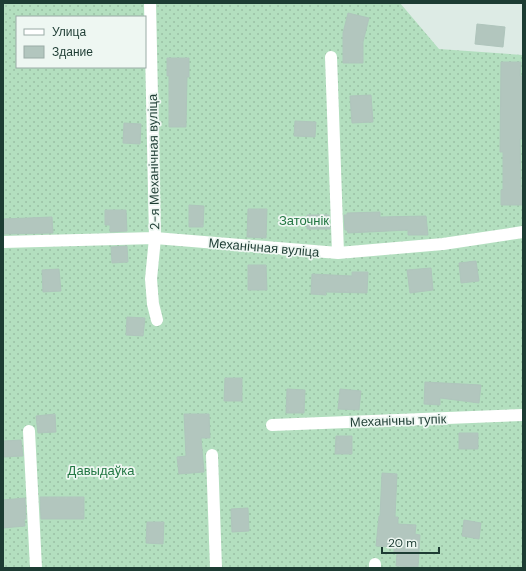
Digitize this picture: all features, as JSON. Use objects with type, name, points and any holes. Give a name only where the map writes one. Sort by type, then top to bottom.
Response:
[{"type":"lane","name":"2-я Механічная вуліца","points":[[150,3],[155,238],[151,280],[153,304],[157,320]]},
{"type":"lane","points":[[331,57],[338,254]]},
{"type":"lane","name":"Механічная вуліца","points":[[3,242],[155,238],[338,254],[443,244],[523,232]]},
{"type":"lane","name":"Механічны тупік","points":[[272,426],[523,416]]},
{"type":"lane","points":[[29,431],[36,568]]},
{"type":"lane","points":[[212,455],[216,568]]},
{"type":"green space","name":"Заточнік","points":[[3,3],[400,3],[439,49],[523,55],[523,568],[3,568]]},
{"type":"building","points":[[348,13],[369,18],[363,42],[363,63],[343,63],[343,33]]},
{"type":"building","points":[[477,24],[505,27],[503,47],[475,44]]},
{"type":"building","points":[[167,58],[189,58],[186,127],[169,127],[169,76],[167,76]]},
{"type":"building","points":[[501,62],[521,62],[520,76],[523,76],[523,139],[520,139],[521,190],[523,190],[523,205],[501,205],[501,190],[503,190],[503,152],[500,152]]},
{"type":"building","points":[[371,95],[373,122],[352,123],[350,96]]},
{"type":"building","points":[[295,121],[316,122],[315,137],[294,136]]},
{"type":"building","points":[[124,123],[141,124],[140,144],[123,143]]},
{"type":"building","points":[[189,205],[204,206],[203,227],[189,227]]},
{"type":"building","points":[[248,209],[267,209],[266,238],[247,237]]},
{"type":"building","points":[[105,210],[126,210],[127,231],[110,232],[110,225],[105,225]]},
{"type":"building","points":[[380,212],[380,217],[426,216],[428,235],[408,235],[408,230],[348,233],[347,230],[345,230],[344,215],[347,215],[347,213]]},
{"type":"building","points":[[307,215],[329,215],[330,229],[307,229]]},
{"type":"building","points":[[52,217],[53,233],[3,234],[3,219]]},
{"type":"building","points":[[127,246],[128,262],[112,263],[111,247]]},
{"type":"building","points":[[476,261],[479,281],[461,283],[459,263]]},
{"type":"building","points":[[248,265],[266,265],[267,290],[248,290]]},
{"type":"building","points":[[431,268],[433,290],[410,293],[407,270]]},
{"type":"building","points":[[59,269],[61,291],[43,292],[42,270]]},
{"type":"building","points":[[352,272],[368,272],[367,293],[326,292],[326,295],[311,294],[312,274],[352,276]]},
{"type":"building","points":[[127,317],[145,318],[143,336],[126,335]]},
{"type":"building","points":[[225,378],[242,378],[242,401],[224,401]]},
{"type":"building","points":[[425,382],[481,385],[479,403],[440,398],[440,405],[424,404]]},
{"type":"building","points":[[287,389],[305,390],[304,413],[286,413]]},
{"type":"building","points":[[340,389],[361,391],[359,410],[338,409]]},
{"type":"building","points":[[55,414],[56,432],[38,433],[36,416]]},
{"type":"building","points":[[184,414],[209,414],[210,438],[201,438],[204,472],[179,474],[177,457],[186,456]]},
{"type":"building","points":[[459,433],[478,433],[478,449],[459,449]]},
{"type":"building","points":[[336,436],[352,436],[352,454],[335,454]]},
{"type":"building","points":[[21,440],[23,456],[3,457],[3,441]]},
{"type":"building","points":[[382,473],[397,474],[395,517],[398,517],[398,524],[416,525],[415,534],[420,535],[418,567],[396,566],[397,553],[394,553],[394,547],[376,546],[380,516]]},
{"type":"building","points":[[40,497],[84,497],[84,519],[41,519]]},
{"type":"building","points":[[25,498],[25,526],[3,528],[3,500]]},
{"type":"building","points":[[248,508],[249,531],[232,532],[231,509]]},
{"type":"building","points":[[464,520],[481,523],[479,539],[462,536]]},
{"type":"building","points":[[147,522],[164,522],[163,544],[146,543]]},
{"type":"park label","name":"Давыдаўка","points":[[101,470]]}]
